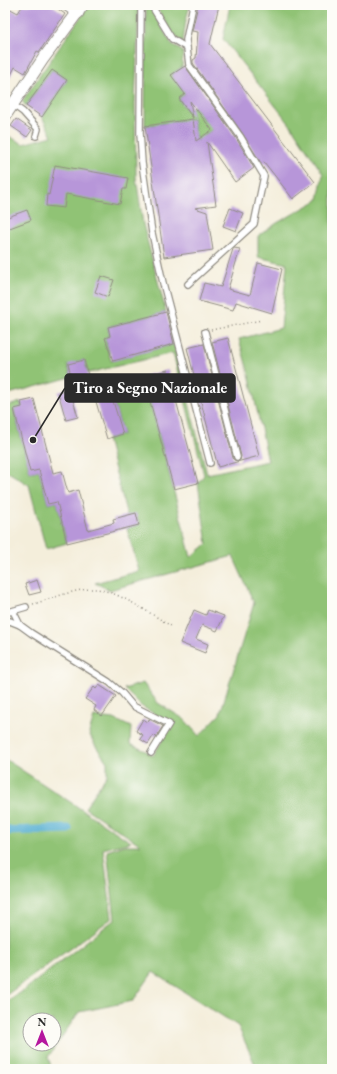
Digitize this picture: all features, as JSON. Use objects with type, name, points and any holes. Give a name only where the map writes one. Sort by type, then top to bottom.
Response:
[{"type":"street","points":[[5,116],[43,59],[81,9],[67,5]]},
{"type":"lane","points":[[141,5],[140,133],[142,163],[150,218],[163,283],[210,463]]},
{"type":"lane","points":[[152,5],[172,39],[187,48]]},
{"type":"lane","points":[[188,284],[254,224],[264,176],[240,136],[188,65],[186,40],[193,5]]},
{"type":"lane","points":[[12,104],[23,112],[38,129],[36,136]]},
{"type":"lane","points":[[205,332],[237,457]]},
{"type":"lane","points":[[5,613],[26,607]]},
{"type":"lane","points":[[13,611],[20,624]]},
{"type":"lane","points":[[5,622],[10,621],[20,624],[109,682],[122,693],[133,706],[169,724],[151,752]]},
{"type":"path","points":[[205,332],[262,320]]},
{"type":"path","points":[[26,607],[68,594],[94,589],[106,591],[123,599],[171,626]]},
{"type":"green space","points":[[89,5],[139,5],[135,104],[136,177],[143,224],[166,312],[108,327],[110,336],[105,338],[111,361],[174,344],[207,474],[268,461],[250,378],[239,339],[281,328],[287,264],[258,257],[258,236],[277,223],[318,200],[323,174],[292,127],[223,39],[230,5],[332,5],[332,1069],[257,1069],[238,1026],[153,972],[133,1001],[79,1012],[62,1037],[62,1012],[22,1012],[22,1052],[51,1052],[48,1057],[52,1069],[5,1069],[5,1003],[23,991],[115,919],[107,851],[125,845],[141,845],[85,808],[107,775],[107,762],[95,745],[89,733],[94,717],[114,719],[131,727],[130,744],[148,752],[153,756],[172,724],[141,706],[124,689],[143,683],[158,703],[184,719],[199,736],[220,714],[254,603],[233,556],[110,590],[95,583],[139,571],[127,528],[139,524],[136,514],[127,516],[107,439],[123,434],[108,384],[120,381],[122,386],[145,381],[191,557],[207,544],[198,483],[204,475],[173,353],[88,373],[84,360],[68,365],[71,377],[5,395],[5,134],[23,144],[52,136],[42,117],[67,80],[52,70],[26,106],[22,101]]},
{"type":"green space","points":[[146,5],[149,5],[171,43],[183,52],[182,67],[171,75],[185,94],[179,99],[187,111],[194,106],[204,120],[216,113],[222,123],[203,136],[208,152],[198,153],[193,119],[145,126]]},
{"type":"green space","points":[[155,5],[190,5],[183,42],[174,36]]},
{"type":"green space","points":[[21,402],[22,407],[14,410],[30,472],[39,470],[48,504],[57,502],[67,543],[46,549],[29,485],[5,470],[5,407]]},
{"type":"green space","points":[[5,759],[131,842],[103,849],[112,918],[5,996]]},
{"type":"building","points":[[23,5],[52,5],[65,14],[39,52],[37,51],[25,73],[15,67],[5,87],[5,6],[18,13]]},
{"type":"building","points":[[198,5],[219,5],[210,44],[315,182],[293,199],[264,162],[261,163],[243,134],[193,63],[193,60],[196,58],[198,32],[192,31]]},
{"type":"building","points":[[185,66],[236,138],[254,168],[235,182],[207,142],[216,205],[195,208],[207,212],[213,250],[164,257],[145,126],[193,119],[196,141],[212,130],[190,101],[193,118],[179,99],[185,94],[171,75]]},
{"type":"building","points":[[52,70],[67,80],[42,117],[26,106]]},
{"type":"building","points":[[16,119],[32,130],[27,137],[11,126]]},
{"type":"building","points":[[55,165],[128,178],[126,189],[123,189],[120,204],[66,194],[64,208],[46,206],[47,194],[49,195]]},
{"type":"building","points":[[230,208],[243,213],[236,231],[223,226]]},
{"type":"building","points":[[27,210],[31,220],[7,229],[5,218]]},
{"type":"building","points":[[234,248],[240,249],[228,289],[250,295],[258,263],[282,269],[272,313],[236,302],[233,310],[199,301],[204,283],[221,287]]},
{"type":"building","points":[[101,276],[114,280],[108,297],[95,292]]},
{"type":"building","points":[[166,312],[174,344],[113,361],[105,338],[110,336],[108,327]]},
{"type":"building","points":[[228,338],[259,456],[218,467],[187,348],[204,344],[233,458],[234,460],[238,461],[240,460],[241,456],[212,342]]},
{"type":"building","points":[[84,360],[90,383],[106,378],[123,434],[107,439],[94,395],[73,400],[78,417],[66,420],[58,392],[74,387],[68,364]]},
{"type":"building","points":[[168,370],[198,483],[174,489],[143,376]]},
{"type":"building","points":[[34,399],[53,473],[62,471],[68,493],[78,490],[88,530],[114,523],[113,519],[136,513],[139,525],[67,543],[57,502],[48,504],[39,470],[30,472],[14,409],[22,407],[21,402]]},
{"type":"building","points":[[37,580],[41,592],[29,595],[25,584]]},
{"type":"building","points":[[194,610],[206,615],[208,610],[224,616],[217,631],[202,625],[196,639],[208,644],[205,653],[180,643]]},
{"type":"building","points":[[99,685],[116,696],[102,716],[94,710],[96,706],[85,699],[94,687],[96,689]]},
{"type":"building","points":[[143,719],[148,722],[149,719],[163,726],[156,737],[154,735],[148,744],[140,739],[143,735],[136,731]]},
{"type":"waterway","points":[[5,831],[68,829]]},
{"type":"place","name":"Tiro a Segno Nazionale","points":[[33,440]]}]
